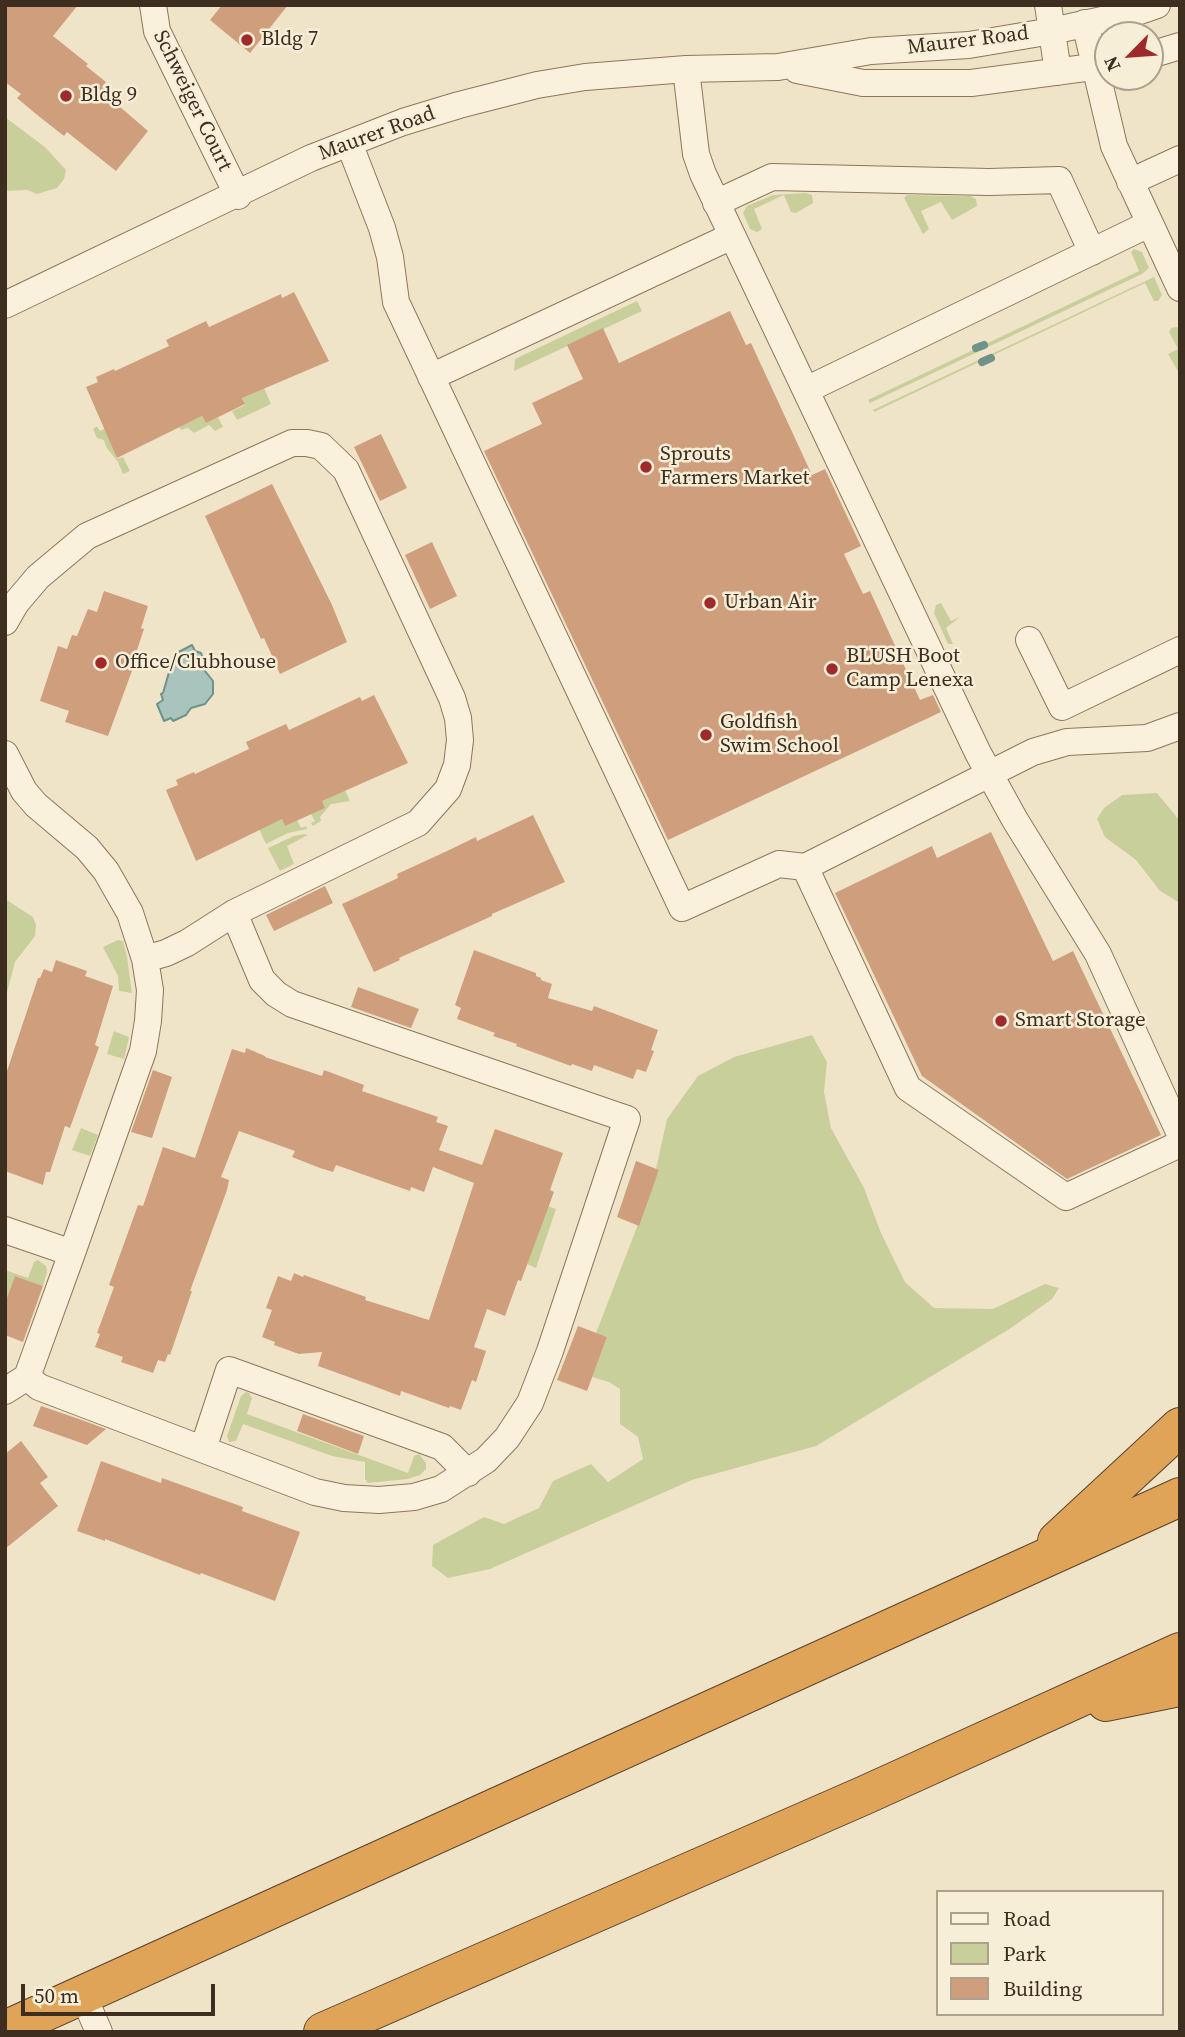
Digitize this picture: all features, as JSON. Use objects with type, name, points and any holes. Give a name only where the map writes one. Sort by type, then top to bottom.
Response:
[{"type":"highway","points":[[1033,1564],[1180,1427]]},
{"type":"highway","points":[[5,2030],[1180,1497]]},
{"type":"highway","points":[[323,2032],[614,1906],[1180,1652]]},
{"type":"highway","points":[[1043,1715],[1180,1687]]},
{"type":"street","name":"Schweiger Court","points":[[152,5],[157,31],[237,196]]},
{"type":"street","name":"Maurer Road","points":[[5,305],[312,159],[403,122],[537,85],[584,77],[686,69],[778,67],[871,51],[968,45],[1050,18],[1085,23],[1157,5]]},
{"type":"street","points":[[1050,18],[1058,72]]},
{"type":"street","points":[[1085,23],[1094,47]]},
{"type":"street","name":"Maurer Road","points":[[778,67],[863,83],[971,83],[1094,67]]},
{"type":"street","points":[[686,69],[696,154],[716,203],[989,774],[1098,954],[1180,1133]]},
{"type":"street","points":[[1105,91],[1114,146],[1180,288]]},
{"type":"street","points":[[349,144],[382,228],[390,257],[396,302],[682,908],[779,864],[805,867],[1033,752],[1067,742],[1147,738],[1180,726]]},
{"type":"street","points":[[1129,182],[1180,159]]},
{"type":"street","points":[[716,203],[772,177],[989,182],[1059,180],[1092,252]]},
{"type":"street","points":[[806,390],[1149,224]]},
{"type":"street","points":[[431,377],[732,236]]},
{"type":"street","points":[[5,622],[37,577],[86,536],[292,443],[321,446],[346,470],[452,698],[458,718],[460,740],[457,765],[448,789],[418,823],[234,913],[187,943],[145,959]]},
{"type":"street","points":[[1029,640],[1062,707],[1067,742]]},
{"type":"street","points":[[1062,707],[1180,650]]},
{"type":"street","points":[[5,754],[24,791],[36,805],[87,848],[106,872],[130,914],[145,959],[150,990],[143,1051],[72,1254],[16,1384],[39,1387],[315,1492],[344,1498],[379,1500],[414,1497],[441,1489],[486,1460],[507,1438],[530,1403],[550,1351],[627,1119],[292,1004],[276,994],[262,980],[234,913]]},
{"type":"street","points":[[805,867],[908,1088],[1066,1197],[1180,1144]]},
{"type":"street","points":[[5,1230],[72,1254]]},
{"type":"street","points":[[204,1449],[229,1370],[442,1447],[468,1473]]},
{"type":"street","points":[[83,1995],[99,2032]]},
{"type":"green space","points":[[5,117],[45,147],[66,170],[64,179],[57,188],[37,194],[27,190],[5,191]]},
{"type":"green space","points":[[806,193],[812,195],[813,203],[796,213],[791,212],[784,195],[754,209],[762,229],[757,232],[750,229],[743,213],[747,206],[773,195]]},
{"type":"green space","points":[[907,195],[970,196],[976,199],[977,206],[952,220],[941,202],[921,211],[929,229],[923,234],[904,198]]},
{"type":"green space","points":[[1134,249],[1142,252],[1149,268],[1142,274],[870,403],[868,400],[1139,271],[1131,252]]},
{"type":"green space","points":[[1154,277],[1162,295],[1158,301],[1154,301],[1145,283],[874,412],[873,410]]},
{"type":"green space","points":[[637,301],[642,311],[514,371],[515,359]]},
{"type":"green space","points":[[1177,327],[1180,331],[1179,373],[1168,354],[1178,349],[1169,332],[1171,328]]},
{"type":"green space","points":[[264,388],[271,404],[237,420],[232,411],[245,405],[242,397]]},
{"type":"green space","points":[[202,416],[206,423],[218,417],[223,427],[215,431],[209,425],[194,433],[188,428],[181,430],[179,427]]},
{"type":"green space","points":[[97,426],[100,431],[106,428],[117,459],[123,457],[130,471],[123,474],[104,440],[97,438],[93,429]]},
{"type":"green space","points":[[941,603],[951,621],[960,617],[946,628],[953,644],[948,644],[934,613],[936,605]]},
{"type":"green space","points":[[345,790],[350,801],[331,804],[320,817],[321,821],[313,826],[311,823],[315,821],[311,814],[321,800]]},
{"type":"green space","points":[[1157,793],[1180,821],[1180,903],[1160,891],[1136,860],[1105,837],[1097,819],[1104,808],[1122,795]]},
{"type":"green space","points":[[282,818],[285,826],[297,820],[301,828],[306,826],[307,829],[288,833],[266,844],[259,829]]},
{"type":"green space","points":[[304,834],[308,835],[287,846],[294,864],[280,871],[268,848]]},
{"type":"green space","points":[[5,899],[33,917],[36,925],[35,936],[15,962],[5,1000]]},
{"type":"green space","points":[[118,940],[123,941],[132,993],[119,991],[118,976],[103,947]]},
{"type":"green space","points":[[114,1031],[129,1037],[124,1059],[107,1054]]},
{"type":"green space","points":[[812,1035],[827,1062],[824,1092],[831,1128],[864,1188],[881,1233],[905,1282],[934,1308],[993,1309],[1045,1284],[1059,1288],[1052,1299],[1011,1328],[816,1446],[692,1480],[490,1569],[448,1578],[432,1566],[433,1545],[484,1517],[504,1524],[539,1508],[553,1481],[591,1464],[608,1482],[643,1459],[638,1437],[620,1424],[620,1389],[609,1382],[592,1377],[607,1337],[596,1333],[659,1170],[656,1169],[667,1119],[698,1076],[734,1057]]},
{"type":"green space","points":[[81,1128],[98,1135],[90,1156],[72,1150]]},
{"type":"green space","points":[[548,1206],[556,1209],[536,1268],[527,1264]]},
{"type":"green space","points":[[38,1260],[46,1266],[43,1286],[15,1276],[5,1303],[5,1270],[28,1278],[34,1262]]},
{"type":"green space","points":[[246,1392],[252,1398],[247,1414],[408,1473],[414,1456],[419,1454],[426,1463],[426,1469],[420,1475],[408,1479],[368,1483],[365,1479],[365,1462],[332,1456],[243,1424],[236,1441],[229,1442],[227,1436],[241,1396]]},
{"type":"water","points":[[192,645],[195,651],[201,653],[205,671],[213,681],[213,694],[205,704],[191,708],[186,715],[173,721],[171,718],[164,721],[157,704],[163,700],[161,694],[172,662],[178,659],[175,654]]},
{"type":"building","name":"Bldg 9","points":[[5,5],[78,5],[53,36],[106,82],[102,87],[148,131],[116,171],[67,132],[64,136],[36,114],[17,98],[21,94],[5,82]]},
{"type":"building","name":"Bldg 7","points":[[222,5],[288,5],[250,53],[210,20]]},
{"type":"building","points":[[294,292],[329,361],[242,398],[245,404],[206,423],[202,416],[117,458],[86,387],[98,382],[96,377],[169,346],[166,340],[206,321],[209,327],[281,294],[282,298]]},
{"type":"building","points":[[730,311],[746,345],[751,343],[812,475],[825,469],[861,546],[844,554],[863,594],[870,591],[920,700],[933,695],[941,712],[668,840],[484,451],[542,424],[532,403],[583,379],[567,345],[603,328],[619,363]]},
{"type":"building","points":[[381,434],[407,488],[380,501],[354,447]]},
{"type":"building","points":[[272,484],[332,605],[347,642],[280,674],[264,638],[261,639],[205,516]]},
{"type":"building","points":[[432,542],[457,596],[430,609],[405,555]]},
{"type":"building","name":"Office/Clubhouse","points":[[104,591],[148,606],[134,659],[136,660],[108,736],[65,722],[69,711],[40,701],[58,646],[67,649],[72,635],[77,636],[88,609],[97,612]]},
{"type":"building","points":[[374,695],[408,763],[322,801],[325,808],[285,826],[282,819],[196,861],[166,790],[178,785],[176,780],[249,749],[246,742],[286,724],[289,730],[360,697],[362,701]]},
{"type":"building","points":[[533,815],[565,882],[492,914],[374,972],[342,904],[398,878],[397,874],[476,837],[477,841]]},
{"type":"building","name":"Smart Storage","points":[[991,832],[1053,961],[1073,951],[1161,1135],[1067,1179],[922,1076],[835,893],[932,846],[937,858]]},
{"type":"building","points":[[325,886],[333,903],[274,931],[266,915]]},
{"type":"building","points":[[474,950],[536,973],[541,980],[552,984],[548,998],[592,1011],[594,1006],[658,1030],[646,1072],[637,1069],[633,1079],[594,1065],[592,1071],[572,1064],[571,1066],[516,1046],[517,1044],[493,1036],[495,1033],[457,1019],[461,1008],[455,1005]]},
{"type":"building","points":[[56,960],[87,971],[85,976],[113,986],[95,1045],[99,1047],[70,1128],[65,1126],[43,1185],[5,1171],[5,1077],[38,978],[44,969],[52,972]]},
{"type":"building","points":[[358,987],[419,1009],[411,1028],[351,1007]]},
{"type":"building","points":[[246,1048],[322,1076],[324,1070],[364,1085],[362,1091],[438,1117],[436,1122],[448,1126],[439,1150],[482,1165],[495,1129],[563,1153],[550,1190],[554,1192],[505,1316],[487,1309],[474,1347],[486,1351],[476,1382],[472,1380],[461,1410],[401,1391],[400,1396],[318,1366],[322,1352],[299,1354],[274,1345],[275,1342],[262,1337],[272,1310],[266,1308],[278,1276],[291,1281],[294,1273],[366,1297],[365,1300],[429,1320],[474,1183],[433,1167],[424,1192],[411,1187],[410,1191],[336,1165],[333,1172],[320,1168],[292,1157],[295,1151],[239,1131],[221,1177],[229,1180],[227,1190],[170,1355],[168,1354],[165,1362],[158,1360],[153,1373],[121,1362],[123,1357],[95,1347],[100,1334],[97,1333],[114,1287],[109,1285],[138,1205],[143,1206],[163,1147],[195,1158],[232,1049],[245,1053]]},
{"type":"building","points":[[153,1070],[172,1077],[152,1138],[131,1132]]},
{"type":"building","points":[[636,1161],[659,1170],[639,1226],[617,1217]]},
{"type":"building","points":[[15,1276],[43,1286],[23,1342],[5,1335],[5,1303]]},
{"type":"building","points":[[578,1326],[607,1337],[587,1391],[557,1380]]},
{"type":"building","points":[[41,1406],[106,1429],[87,1445],[33,1426]]},
{"type":"building","points":[[303,1414],[364,1436],[358,1454],[297,1431]]},
{"type":"building","points":[[21,1441],[48,1477],[40,1483],[58,1506],[5,1549],[5,1454]]},
{"type":"building","points":[[101,1461],[161,1483],[162,1478],[243,1507],[242,1511],[300,1532],[275,1601],[77,1531]]},
{"type":"waterway","points":[[976,348],[984,345]]},
{"type":"waterway","points":[[982,362],[991,358]]},
{"type":"place","name":"Bldg 7","points":[[247,40]]},
{"type":"place","name":"Bldg 9","points":[[66,96]]},
{"type":"place","name":"Sprouts Farmers Market","points":[[646,467]]},
{"type":"place","name":"Urban Air","points":[[710,603]]},
{"type":"place","name":"Office/Clubhouse","points":[[101,663]]},
{"type":"place","name":"BLUSH Boot Camp Lenexa","points":[[832,669]]},
{"type":"place","name":"Goldfish Swim School","points":[[706,735]]},
{"type":"place","name":"Smart Storage","points":[[1001,1021]]}]
